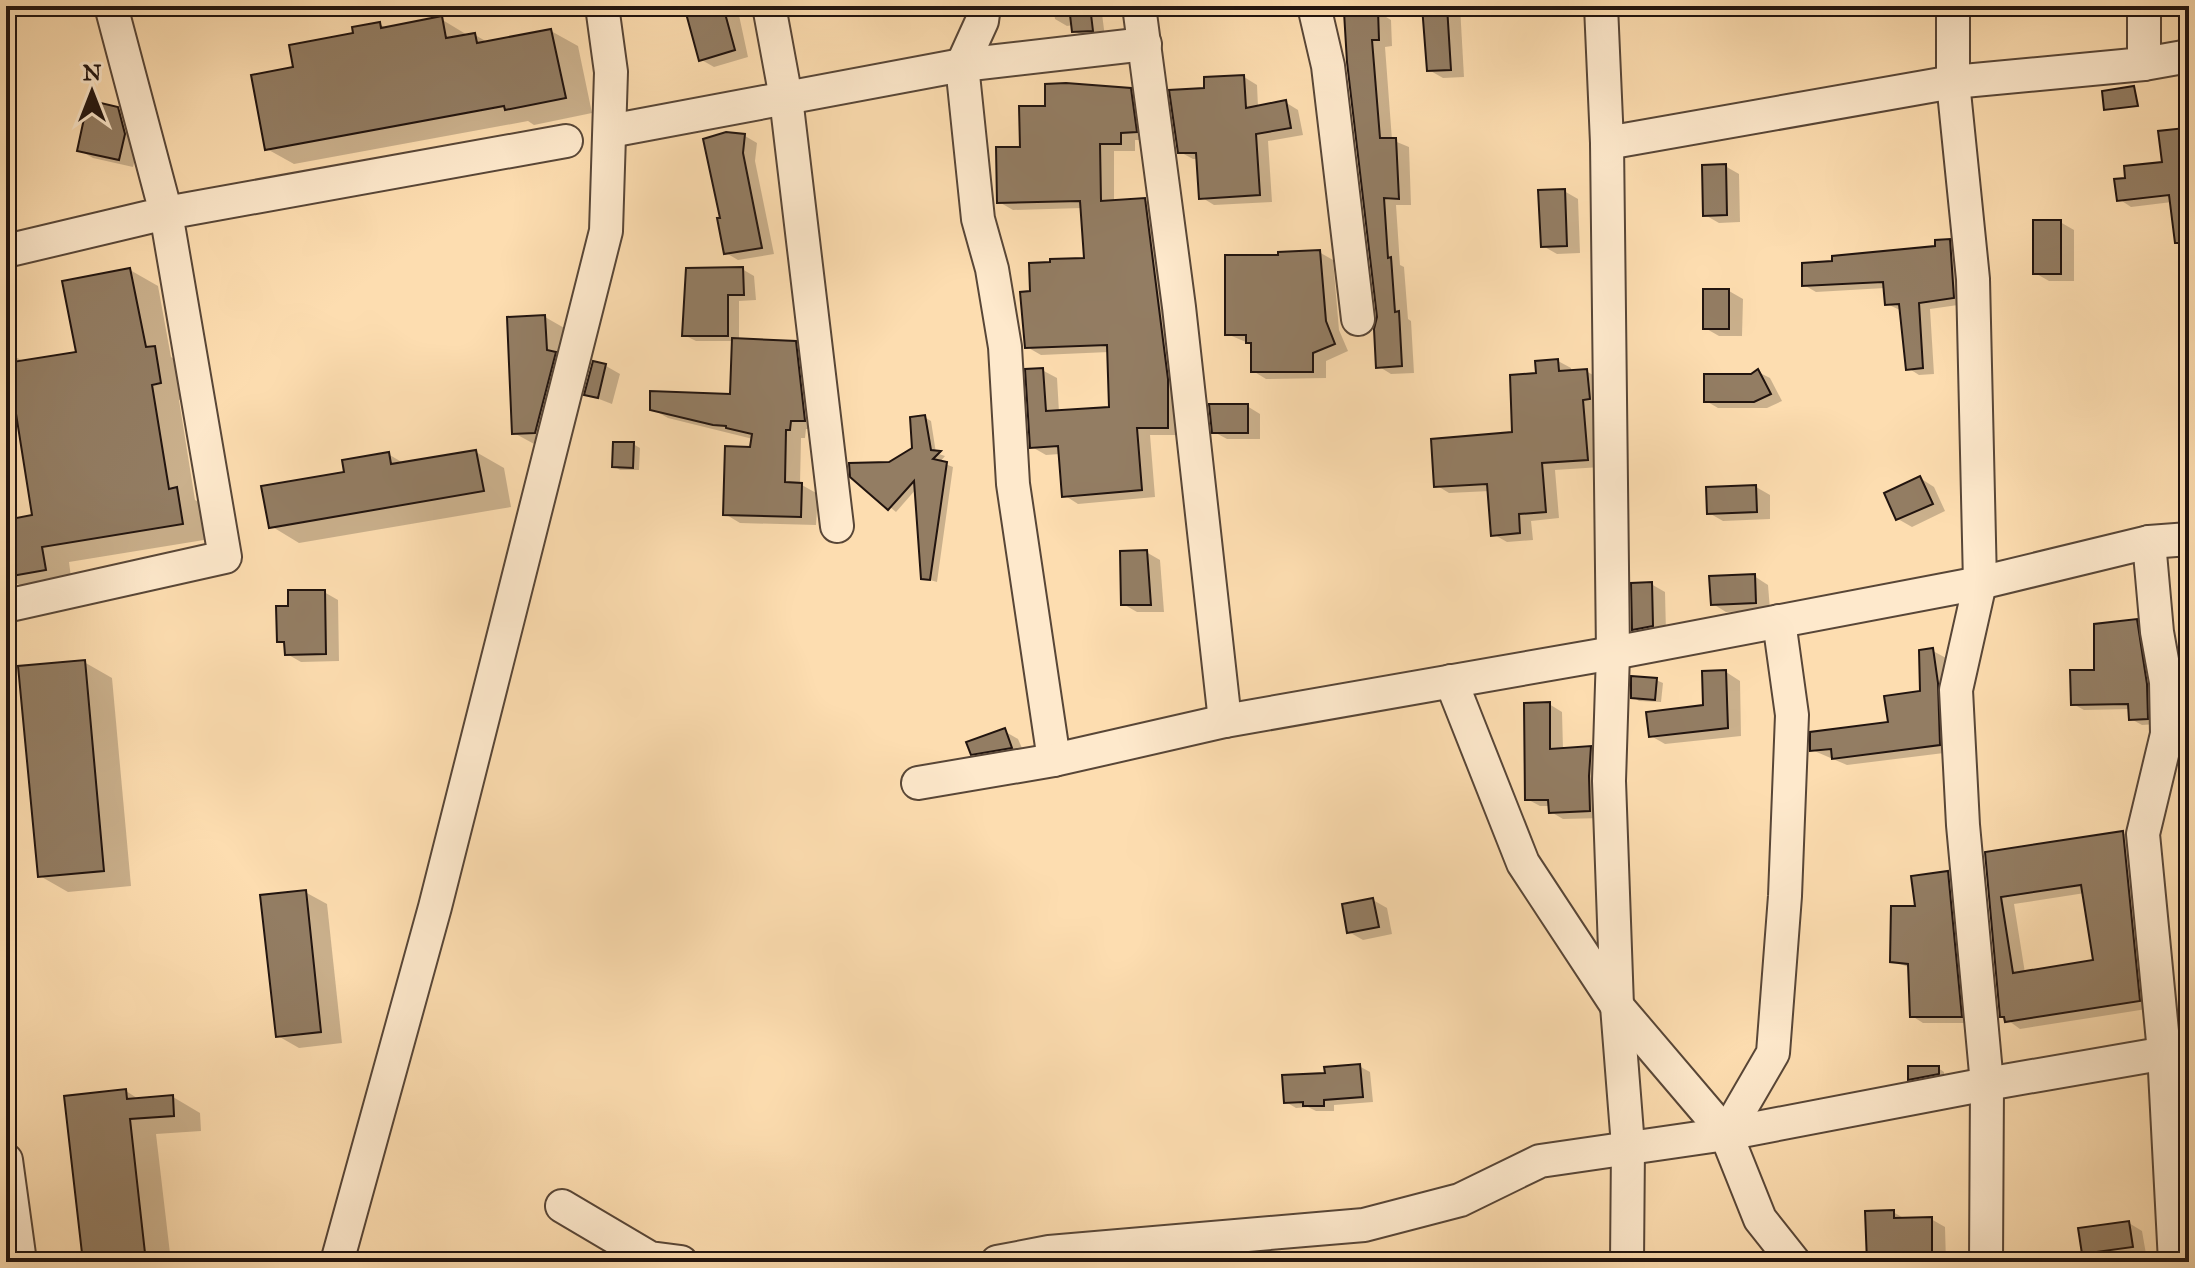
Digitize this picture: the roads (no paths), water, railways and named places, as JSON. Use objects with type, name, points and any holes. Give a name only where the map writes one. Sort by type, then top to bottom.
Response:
[{"type":"street","points":[[6,606],[225,557],[166,213],[111,6]]},
{"type":"street","points":[[337,1262],[435,907],[606,231],[611,72],[602,6]]},
{"type":"street","points":[[769,6],[786,98],[837,526]]},
{"type":"street","points":[[984,6],[982,21],[962,65],[978,219],[992,269],[1005,347],[1013,484],[1054,760]]},
{"type":"street","points":[[1139,6],[1179,307],[1225,721]]},
{"type":"street","points":[[1314,6],[1328,66],[1358,319]]},
{"type":"street","points":[[1601,6],[1607,143],[1613,653],[1609,781],[1617,1006],[1628,1146],[1627,1262]]},
{"type":"street","points":[[1953,6],[1953,82],[1973,279],[1980,583],[1956,690],[1963,825],[1987,1084],[1986,1262]]},
{"type":"street","points":[[2144,6],[2144,64]]},
{"type":"street","points":[[610,131],[962,65],[1145,44]]},
{"type":"street","points":[[1607,143],[1953,82],[2144,64],[2189,56]]},
{"type":"street","points":[[6,251],[166,213],[566,141]]},
{"type":"street","points":[[918,783],[1054,760],[1225,721],[1613,653],[1980,583],[2149,542],[2189,539]]},
{"type":"street","points":[[2149,542],[2157,632],[2166,682],[2167,734],[2143,834],[2176,1050],[2175,1262]]},
{"type":"street","points":[[1726,1134],[1773,1053],[1785,896],[1792,715],[1779,621]]},
{"type":"street","points":[[1451,681],[1523,863],[1617,1006],[1726,1134],[1760,1219],[1794,1262]]},
{"type":"street","points":[[997,1262],[1049,1252],[1364,1225],[1460,1200],[1540,1161],[1726,1134],[2176,1050]]},
{"type":"street","points":[[6,1160],[20,1262]]},
{"type":"street","points":[[562,1206],[650,1258],[681,1262]]}]
